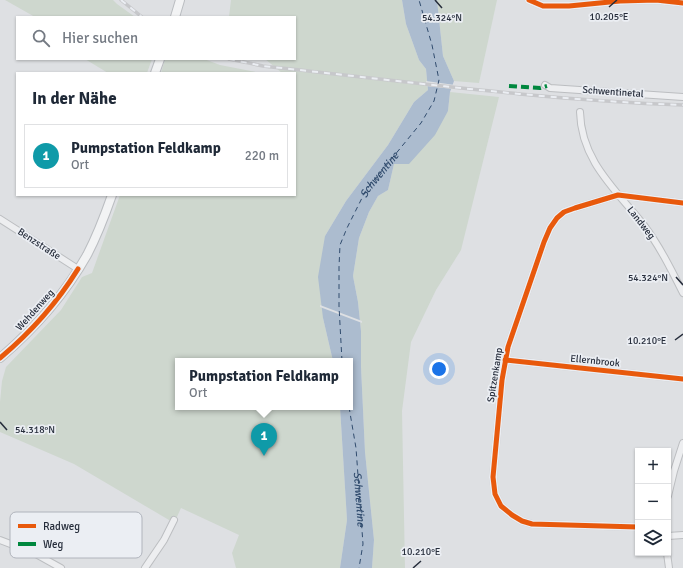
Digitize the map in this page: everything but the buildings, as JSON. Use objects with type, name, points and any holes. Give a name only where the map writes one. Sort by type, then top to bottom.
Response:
[{"type":"main road","points":[[174,16],[180,0]]},
{"type":"main road","points":[[155,72],[160,60]]},
{"type":"main road","name":"Wehdenweg","points":[[0,358],[30,330],[55,303],[88,254],[112,196]]},
{"type":"street","points":[[529,0],[543,6],[569,6],[620,1],[656,0],[683,4]]},
{"type":"street","name":"Schwentinetal","points":[[545,84],[550,88],[683,97]]},
{"type":"street","name":"Landweg","points":[[580,112],[580,123],[583,137],[594,162],[618,195],[653,238],[683,293]]},
{"type":"street","name":"Spitzenkamp","points":[[635,527],[532,524],[522,521],[501,506],[495,494],[493,477],[502,380],[508,347],[544,242],[553,223],[564,212],[618,195],[683,203]]},
{"type":"street","name":"Benzstraße","points":[[0,218],[78,269]]},
{"type":"street","name":"Ellernbrook","points":[[505,360],[683,379]]},
{"type":"street","points":[[671,484],[683,443]]},
{"type":"street","points":[[145,568],[164,540],[174,520]]},
{"type":"street","points":[[671,536],[683,535]]},
{"type":"street","points":[[0,540],[10,544]]},
{"type":"street","points":[[667,556],[669,568]]},
{"type":"street","points":[[43,558],[61,568]]},
{"type":"shaded area","points":[[5,0],[113,0],[134,16],[33,16]]},
{"type":"shaded area","points":[[231,0],[402,0],[406,24],[419,60],[426,69],[428,90],[414,102],[388,145],[346,201],[325,236],[323,318],[332,358],[175,358],[175,410],[340,410],[347,520],[340,568],[236,568],[232,553],[239,535],[181,508],[176,519],[169,520],[74,464],[0,432],[0,402],[2,381],[6,367],[61,310],[82,277],[92,273],[120,196],[296,196],[296,72],[281,72],[266,60],[296,60],[296,16],[229,16]]},
{"type":"shaded area","points":[[437,0],[497,0],[479,83],[454,81],[443,56]]},
{"type":"shaded area","points":[[87,60],[152,60],[147,72],[106,72]]},
{"type":"shaded area","points":[[165,60],[207,60],[220,65],[256,72],[161,72]]},
{"type":"shaded area","points":[[450,92],[499,97],[461,250],[436,290],[411,342],[402,411],[405,568],[372,568],[374,540],[365,452],[361,331],[358,302],[353,276],[359,238],[369,212],[378,196],[388,190],[394,164],[448,111]]},
{"type":"water","name":"Schwentine","points":[[402,0],[437,0],[443,56],[454,81],[450,92],[448,111],[435,135],[409,164],[394,164],[388,190],[378,196],[369,212],[359,238],[353,276],[358,302],[361,331],[365,452],[374,540],[372,568],[340,568],[347,520],[340,410],[353,410],[353,358],[332,358],[323,318],[318,277],[325,236],[346,201],[388,145],[414,102],[428,90],[426,69],[419,60],[406,24]]},
{"type":"pier","points":[[426,81],[455,85],[453,89],[426,86]]},
{"type":"pier","points":[[320,305],[362,321],[362,323],[320,307]]},
{"type":"ferry route","points":[[342,358],[339,306],[340,245],[366,190],[421,123],[434,101],[439,80],[432,45],[419,0]]},
{"type":"ferry route","points":[[350,410],[356,448],[363,544],[359,568]]},
{"type":"railway","points":[[121,0],[141,16]]},
{"type":"railway","points":[[234,60],[263,66],[473,89],[630,103],[683,105]]},
{"type":"marked path","points":[[509,86],[540,88],[547,86]]},
{"type":"cycle path","points":[[529,0],[543,6],[569,6],[620,1],[656,0],[683,3]]},
{"type":"cycle path","points":[[635,527],[532,524],[522,521],[501,506],[495,494],[493,477],[502,380],[508,347],[544,242],[550,228],[557,218],[564,212],[618,195],[683,203]]},
{"type":"cycle path","points":[[0,358],[22,338],[52,306],[78,269]]},
{"type":"cycle path","points":[[505,360],[683,379]]},
{"type":"place","name":"Pumpstation Feldkamp","points":[[264,456]]}]
